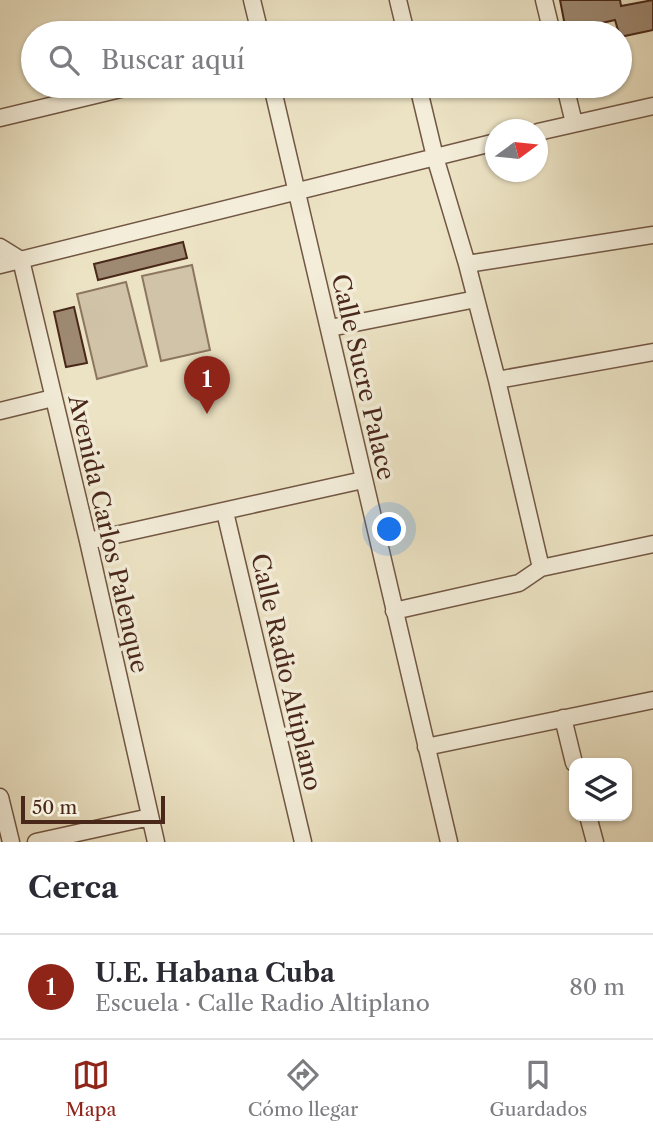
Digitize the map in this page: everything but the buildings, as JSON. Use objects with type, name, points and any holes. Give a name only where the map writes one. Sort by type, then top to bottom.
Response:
[{"type":"street","points":[[252,0],[257,21]]},
{"type":"street","points":[[398,0],[403,21]]},
{"type":"street","points":[[544,0],[549,21]]},
{"type":"street","points":[[0,118],[83,98]]},
{"type":"street","name":"Calle Sucre Palace","points":[[275,98],[449,842]]},
{"type":"street","points":[[421,98],[497,380],[541,568]]},
{"type":"street","points":[[568,98],[574,123]]},
{"type":"street","points":[[548,129],[653,106]]},
{"type":"street","points":[[0,265],[485,144]]},
{"type":"street","points":[[467,264],[653,235]]},
{"type":"street","points":[[0,247],[21,260]]},
{"type":"street","name":"Avenida Carlos Palenque","points":[[21,260],[156,842]]},
{"type":"street","points":[[330,328],[476,299]]},
{"type":"street","points":[[497,380],[653,352]]},
{"type":"street","points":[[0,411],[53,398]]},
{"type":"street","points":[[88,541],[363,480]]},
{"type":"street","name":"Calle Radio Altiplano","points":[[225,512],[303,842]]},
{"type":"street","points":[[394,611],[519,583],[541,568],[653,544]]},
{"type":"street","points":[[426,747],[653,700]]},
{"type":"street","points":[[563,718],[573,758]]},
{"type":"street","points":[[0,797],[11,842]]},
{"type":"street","points":[[36,842],[150,817]]},
{"type":"street","points":[[589,821],[595,842]]},
{"type":"shaded area","points":[[192,265],[210,350],[161,361],[142,276]]},
{"type":"shaded area","points":[[126,282],[147,366],[97,379],[77,294]]},
{"type":"place","name":"U.E. Habana Cuba","points":[[207,414]]}]
